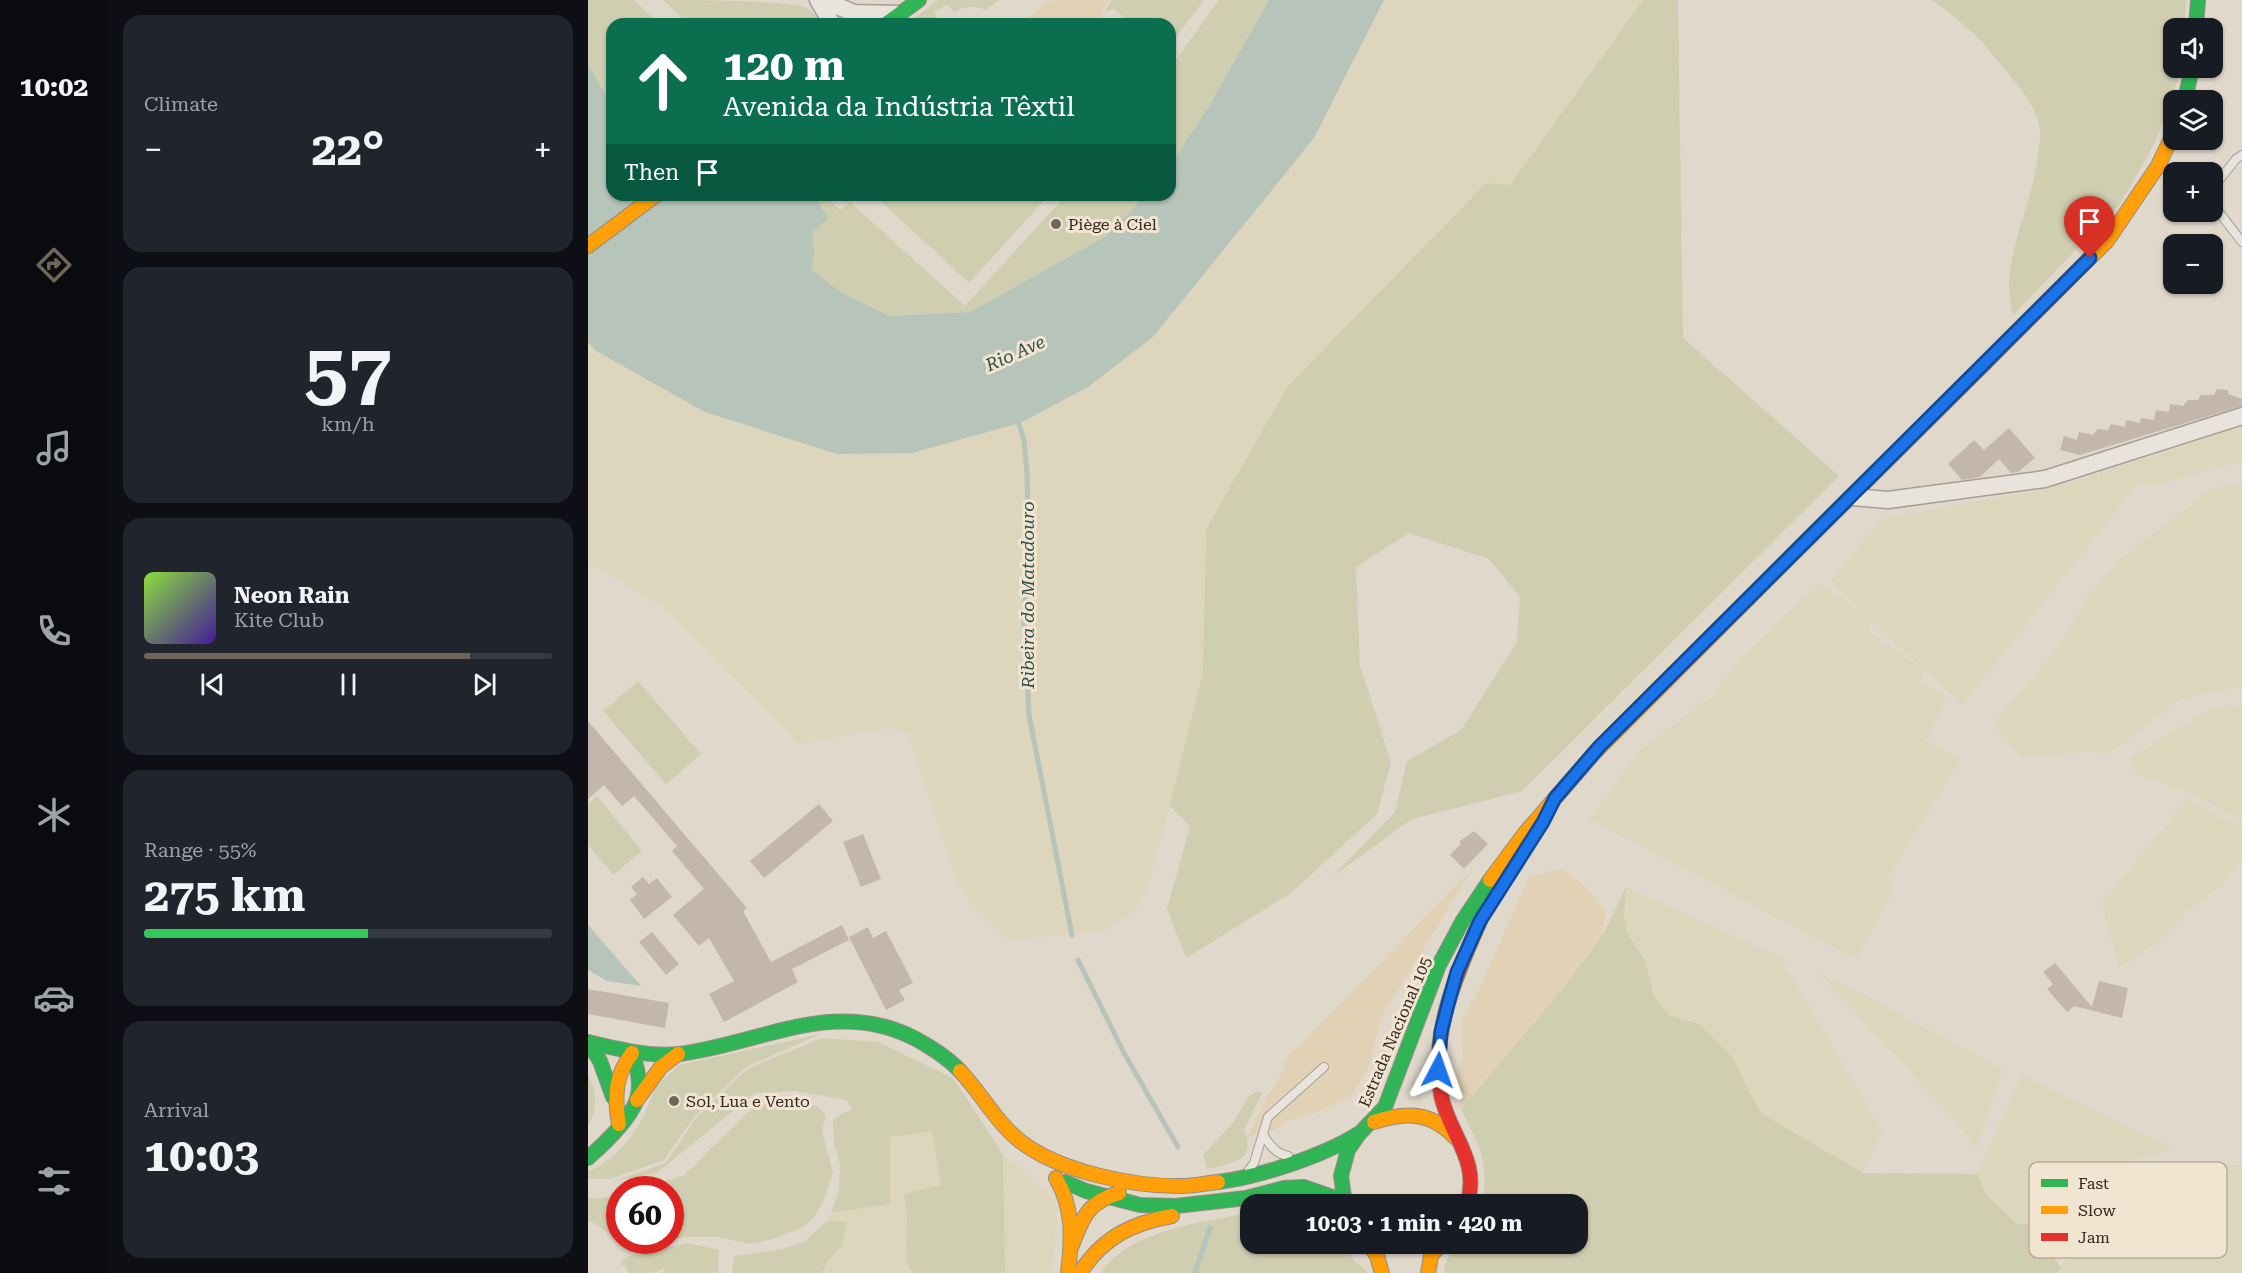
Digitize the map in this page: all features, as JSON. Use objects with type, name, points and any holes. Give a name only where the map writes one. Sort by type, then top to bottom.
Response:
[{"type":"main road","points":[[894,18],[919,0]]},
{"type":"main road","points":[[2197,18],[2198,0]]},
{"type":"main road","points":[[1555,798],[1600,746],[2107,241],[2158,166],[2166,150]]},
{"type":"main road","points":[[588,246],[648,201]]},
{"type":"main road","name":"Estrada Nacional 105","points":[[1342,1194],[1341,1169],[1347,1150],[1359,1134],[1381,1114],[1387,1103],[1428,992],[1461,924],[1490,879],[1555,798]]},
{"type":"main road","name":"Estrada Nacional 105","points":[[1469,1194],[1472,1183],[1471,1166],[1445,1111],[1441,1093],[1438,1070],[1441,1032],[1457,972],[1480,921],[1543,822],[1555,798]]},
{"type":"main road","points":[[588,1042],[632,1053],[678,1054],[833,1020],[865,1021],[903,1032],[933,1048],[952,1062],[1021,1142],[1032,1160],[1056,1178],[1065,1190],[1073,1220],[1068,1273]]},
{"type":"main road","points":[[588,1042],[600,1061],[613,1097],[619,1124]]},
{"type":"main road","points":[[613,1097],[620,1067],[632,1053]]},
{"type":"main road","points":[[632,1053],[639,1071],[637,1100]]},
{"type":"main road","points":[[588,1158],[606,1142],[661,1067],[678,1054]]},
{"type":"main road","name":"Estrada Nacional 105","points":[[1374,1122],[1394,1115],[1414,1114],[1435,1120],[1452,1132],[1464,1149]]},
{"type":"main road","points":[[1071,1248],[1088,1210],[1104,1196],[1132,1191],[1180,1194],[1224,1186],[1337,1147],[1359,1134]]},
{"type":"main road","points":[[1021,1142],[1075,1170],[1142,1184],[1180,1186],[1241,1179]]},
{"type":"main road","points":[[1056,1178],[1104,1196],[1140,1205],[1176,1206],[1240,1199]]},
{"type":"main road","points":[[1261,1194],[1284,1188],[1304,1187],[1322,1194]]},
{"type":"main road","points":[[1080,1273],[1096,1250],[1110,1237],[1132,1225],[1151,1219],[1196,1214],[1240,1200]]},
{"type":"main road","points":[[1376,1254],[1382,1273]]},
{"type":"main road","points":[[1428,1273],[1433,1254]]},
{"type":"street","points":[[818,0],[828,18]]},
{"type":"street","points":[[823,0],[854,13],[900,14]]},
{"type":"street","points":[[1852,497],[1888,500],[2045,479],[2242,416]]},
{"type":"lane","points":[[2223,175],[2242,155]]},
{"type":"lane","points":[[2158,166],[2163,169]]},
{"type":"lane","points":[[2223,217],[2242,242]]},
{"type":"lane","points":[[1241,1179],[1254,1163],[1268,1117],[1324,1067]]},
{"type":"lane","points":[[1263,1134],[1271,1147],[1282,1155],[1309,1156]]},
{"type":"shaded area","points":[[588,0],[634,0],[653,18],[606,18],[606,95],[588,64]]},
{"type":"shaded area","points":[[663,0],[776,3],[804,7],[816,18],[682,18]]},
{"type":"shaded area","points":[[938,0],[999,0],[985,10],[970,7],[954,12],[947,4],[934,13],[937,18],[915,18]]},
{"type":"shaded area","points":[[1112,0],[1204,0],[1176,37],[1176,18],[1122,18],[1113,9],[1105,12],[1101,18]]},
{"type":"shaded area","points":[[1219,0],[1269,0],[1208,108],[1176,156],[1176,60]]},
{"type":"shaded area","points":[[1384,0],[1643,0],[1510,185],[1206,529],[1203,672],[1146,892],[1134,911],[1110,928],[1072,935],[1009,939],[976,910],[958,884],[908,733],[889,728],[798,744],[668,610],[588,562],[588,342],[596,351],[705,412],[1088,387],[1153,337],[1314,138]]},
{"type":"shaded area","points":[[1643,0],[1678,0],[1683,338],[1839,476],[1522,791],[1412,819],[1333,876],[1395,812],[1407,761],[1461,730],[1517,642],[1520,597],[1489,559],[1409,533],[1356,567],[1360,666],[1391,762],[1377,814],[1291,893],[1186,958],[1167,909],[1190,827],[1170,806],[1203,672],[1206,529],[1288,386],[1486,183],[1510,185]]},
{"type":"shaded area","points":[[1931,0],[2186,0],[2185,18],[2163,18],[2163,78],[2179,78],[2174,90],[2163,90],[2163,121],[2156,141],[2120,204],[2013,315],[2010,274],[2018,234],[2035,174],[2040,140],[2039,123],[2028,100],[1990,52],[1942,7]]},
{"type":"shaded area","points":[[818,201],[830,201],[840,210],[850,202],[965,306],[1061,201],[1140,201],[1106,236],[970,312],[890,316],[842,293],[811,269],[815,250],[812,238],[814,231],[828,219]]},
{"type":"shaded area","points":[[880,201],[1044,201],[969,283]]},
{"type":"shaded area","points":[[2242,426],[2242,461],[2152,486],[2138,483],[1962,705],[1924,670],[1920,683],[1947,697],[1926,741],[1960,760],[1888,877],[1894,889],[1856,959],[1590,819],[1639,752],[1713,695],[1742,657],[1820,583],[1866,616],[1831,581],[1882,519],[2060,486]],"holes":[[[1871,620],[1921,666],[1868,632]]]},
{"type":"shaded area","points":[[2242,484],[2242,686],[2178,700],[2111,753],[2084,752],[2022,757],[2000,733],[1995,720],[2033,679],[2065,637],[2089,595],[2119,561],[2211,489]]},
{"type":"shaded area","points":[[638,681],[701,754],[666,784],[603,711]]},
{"type":"shaded area","points":[[2242,705],[2242,819],[2236,818],[2191,793],[2136,774],[2130,758],[2212,708]]},
{"type":"shaded area","points":[[597,796],[642,851],[613,875],[588,845],[588,803]]},
{"type":"shaded area","points":[[2188,799],[2209,813],[2242,827],[2242,859],[2221,886],[2187,911],[2155,944],[2119,968],[2102,903]]},
{"type":"shaded area","points":[[1626,887],[1780,957],[1882,1131],[1863,1173],[1762,1114],[1699,1024],[1669,1015],[1654,996],[1645,961],[1627,932],[1624,913]]},
{"type":"shaded area","points":[[1626,887],[1624,913],[1627,932],[1645,961],[1654,996],[1669,1015],[1699,1024],[1733,1058],[1762,1114],[1863,1173],[1977,1174],[1985,1193],[2017,1224],[2029,1224],[2029,1258],[2054,1258],[2061,1268],[2057,1273],[1444,1273],[1445,1263],[1451,1254],[1588,1254],[1588,1194],[1483,1194],[1484,1165],[1478,1144],[1461,1109],[1560,992],[1603,935]]},
{"type":"shaded area","points":[[1820,974],[1868,997],[2003,1070],[1976,1148],[1954,1119]]},
{"type":"shaded area","points":[[821,1034],[746,1067],[694,1117],[664,1160],[619,1176],[588,1179],[588,1171],[615,1155],[631,1137],[643,1118],[656,1087],[679,1065]]},
{"type":"shaded area","points":[[822,1038],[878,1042],[953,1078],[1003,1154],[1005,1273],[913,1273],[906,1262],[907,1216],[904,1194],[941,1185],[932,1131],[890,1137],[890,1204],[831,1213],[839,1191],[840,1165],[834,1144],[833,1119],[852,1109],[847,1100],[795,1091],[755,1093],[657,1173],[628,1176],[666,1163],[696,1118],[747,1069]]},
{"type":"shaded area","points":[[588,1074],[593,1087],[595,1106],[588,1125]]},
{"type":"shaded area","points":[[2022,1075],[2175,1149],[2130,1162],[2029,1162],[2029,1224],[2017,1224],[1985,1193],[1977,1174]]},
{"type":"shaded area","points":[[1257,1091],[1262,1093],[1244,1130],[1247,1141],[1245,1155],[1233,1162],[1207,1169],[1203,1155],[1234,1122],[1248,1097]]},
{"type":"shaded area","points":[[778,1101],[817,1106],[826,1116],[822,1130],[833,1173],[823,1202],[813,1218],[803,1227],[776,1238],[751,1244],[718,1237],[684,1238],[683,1176],[752,1109]]},
{"type":"shaded area","points":[[932,1131],[942,1186],[904,1194],[907,1216],[906,1262],[913,1273],[822,1273],[827,1263],[842,1246],[846,1221],[827,1221],[831,1213],[890,1204],[889,1137]]},
{"type":"shaded area","points":[[1003,1154],[1047,1193],[1058,1209],[1052,1273],[1005,1273]]},
{"type":"shaded area","points":[[2227,1165],[2242,1165],[2242,1273],[2057,1273],[2067,1258],[2227,1258]]},
{"type":"shaded area","points":[[606,1197],[606,1232],[588,1221],[588,1198]]},
{"type":"shaded area","points":[[1240,1214],[1240,1254],[1350,1254],[1368,1273],[1101,1273],[1114,1258],[1130,1246],[1169,1230]]},
{"type":"shaded area","points":[[827,1221],[847,1221],[842,1246],[827,1262],[822,1273],[732,1273],[734,1256],[782,1249],[804,1242]]},
{"type":"shaded area","points":[[684,1244],[719,1250],[718,1273],[659,1273],[665,1271],[664,1269],[652,1273],[629,1273],[625,1264],[621,1266],[621,1262],[629,1256],[638,1254],[684,1254]]},
{"type":"sand","points":[[1056,0],[1109,0],[1099,18],[1029,18],[1044,3]]},
{"type":"sand","points":[[1474,867],[1381,1017],[1368,1068],[1351,1096],[1316,1113],[1286,1121],[1273,1131],[1247,1137],[1266,1099],[1285,1069],[1283,1062]]},
{"type":"sand","points":[[1561,869],[1583,884],[1605,909],[1603,935],[1560,992],[1461,1109],[1454,1078],[1462,1061],[1462,1021],[1479,989],[1530,876]]},
{"type":"water","name":"Rio Ave","points":[[1269,0],[1384,0],[1314,138],[1153,337],[1088,387],[1020,423],[912,453],[837,454],[705,412],[596,351],[588,342],[588,64],[606,95],[606,201],[818,201],[828,219],[814,231],[812,238],[815,250],[811,269],[842,293],[890,316],[970,312],[1106,236],[1140,201],[1176,201],[1176,156],[1208,108]]},
{"type":"water","points":[[588,925],[641,986],[607,981],[588,970]]},
{"type":"building","points":[[2217,389],[2228,390],[2228,394],[2242,399],[2242,406],[2080,455],[2060,450],[2064,436],[2077,440],[2079,432],[2093,435],[2098,429],[2108,430],[2111,424],[2125,427],[2126,420],[2140,423],[2141,418],[2154,420],[2156,410],[2169,412],[2170,404],[2183,406],[2188,400],[2198,400],[2201,395],[2214,395]]},
{"type":"building","points":[[2009,428],[2035,458],[2018,472],[2011,473],[1999,459],[1980,477],[1962,480],[1948,464],[1974,440],[1984,450]]},
{"type":"building","points":[[588,721],[747,908],[743,911],[771,962],[842,925],[849,940],[792,969],[798,982],[724,1022],[709,994],[734,981],[709,938],[699,946],[673,915],[704,889],[672,851],[677,846],[634,796],[622,806],[604,785],[588,799]]},
{"type":"building","points":[[819,804],[833,821],[764,878],[750,861]]},
{"type":"building","points":[[1474,831],[1488,844],[1464,869],[1450,855],[1461,844],[1459,842]]},
{"type":"building","points":[[863,834],[881,879],[861,887],[843,842]]},
{"type":"building","points":[[643,877],[649,884],[657,878],[672,897],[644,919],[630,900],[637,894],[631,887]]},
{"type":"building","points":[[868,927],[873,938],[886,931],[913,983],[899,990],[905,1000],[886,1010],[849,937]]},
{"type":"building","points":[[652,932],[679,964],[666,975],[639,942]]},
{"type":"building","points":[[2055,963],[2092,1007],[2099,981],[2128,988],[2122,1018],[2074,1006],[2067,1012],[2047,989],[2053,984],[2043,972]]},
{"type":"building","points":[[588,989],[669,1003],[665,1028],[588,1014]]},
{"type":"waterway","name":"Ribeira do Matadouro","points":[[1017,418],[1024,440],[1027,473],[1028,520],[1024,621],[1029,715],[1072,935]]},
{"type":"waterway","name":"Ribeira do Matadouro","points":[[1078,960],[1124,1053],[1178,1147]]},
{"type":"waterway","name":"Ribeira do Matadouro","points":[[1195,1273],[1210,1228]]},
{"type":"traffic: fast","points":[[894,18],[919,0]]},
{"type":"traffic: fast","points":[[2197,18],[2198,0]]},
{"type":"traffic: fast","points":[[2187,90],[2190,78]]},
{"type":"traffic: fast","points":[[1344,1194],[1341,1176],[1348,1150],[1359,1134],[1385,1107],[1439,965],[1462,922],[1490,880]]},
{"type":"traffic: fast","points":[[588,1042],[622,1050],[667,1055],[709,1049],[798,1027],[827,1022],[856,1022],[886,1027],[916,1039],[939,1053],[960,1071]]},
{"type":"traffic: fast","points":[[588,1042],[600,1061],[613,1097]]},
{"type":"traffic: fast","points":[[588,1158],[618,1129],[635,1103],[639,1090],[639,1079],[632,1053]]},
{"type":"traffic: fast","points":[[1218,1182],[1252,1175],[1309,1158],[1358,1134]]},
{"type":"traffic: fast","points":[[1065,1182],[1086,1191],[1140,1205],[1176,1206],[1240,1199]]},
{"type":"traffic: fast","points":[[1261,1194],[1284,1188],[1304,1187],[1324,1194]]},
{"type":"traffic: slow","points":[[1985,363],[2107,241],[2158,166],[2166,150]]},
{"type":"traffic: slow","points":[[588,246],[648,201]]},
{"type":"traffic: slow","points":[[1490,880],[1525,833],[1596,751],[1810,537]]},
{"type":"traffic: slow","points":[[619,1124],[617,1087],[622,1070],[632,1053]]},
{"type":"traffic: slow","points":[[637,1100],[661,1067],[678,1054]]},
{"type":"traffic: slow","points":[[960,1071],[1011,1133],[1036,1152],[1054,1161],[1097,1175],[1141,1184],[1191,1186],[1218,1182]]},
{"type":"traffic: slow","points":[[1374,1122],[1397,1116],[1418,1116],[1438,1123],[1457,1139]]},
{"type":"traffic: slow","points":[[1056,1178],[1069,1213],[1068,1273]]},
{"type":"traffic: slow","points":[[1071,1248],[1087,1213],[1100,1201],[1119,1193]]},
{"type":"traffic: slow","points":[[1080,1273],[1098,1250],[1119,1234],[1144,1223],[1172,1216]]},
{"type":"traffic: slow","points":[[1376,1254],[1382,1273]]},
{"type":"traffic: slow","points":[[1428,1273],[1433,1254]]},
{"type":"traffic: jam","points":[[1810,537],[1985,363]]},
{"type":"traffic: jam","points":[[1469,1194],[1470,1174],[1467,1161],[1450,1123],[1441,1095],[1439,1050],[1447,1005],[1480,921]]},
{"type":"place","name":"Piège à Ciel","points":[[1056,224]]},
{"type":"place","name":"Sol, Lua e Vento","points":[[674,1101]]},
{"type":"route","points":[[1438,1070],[1441,1032],[1457,972],[1480,921],[1543,822],[1555,798],[1600,746],[2090,258]]}]
